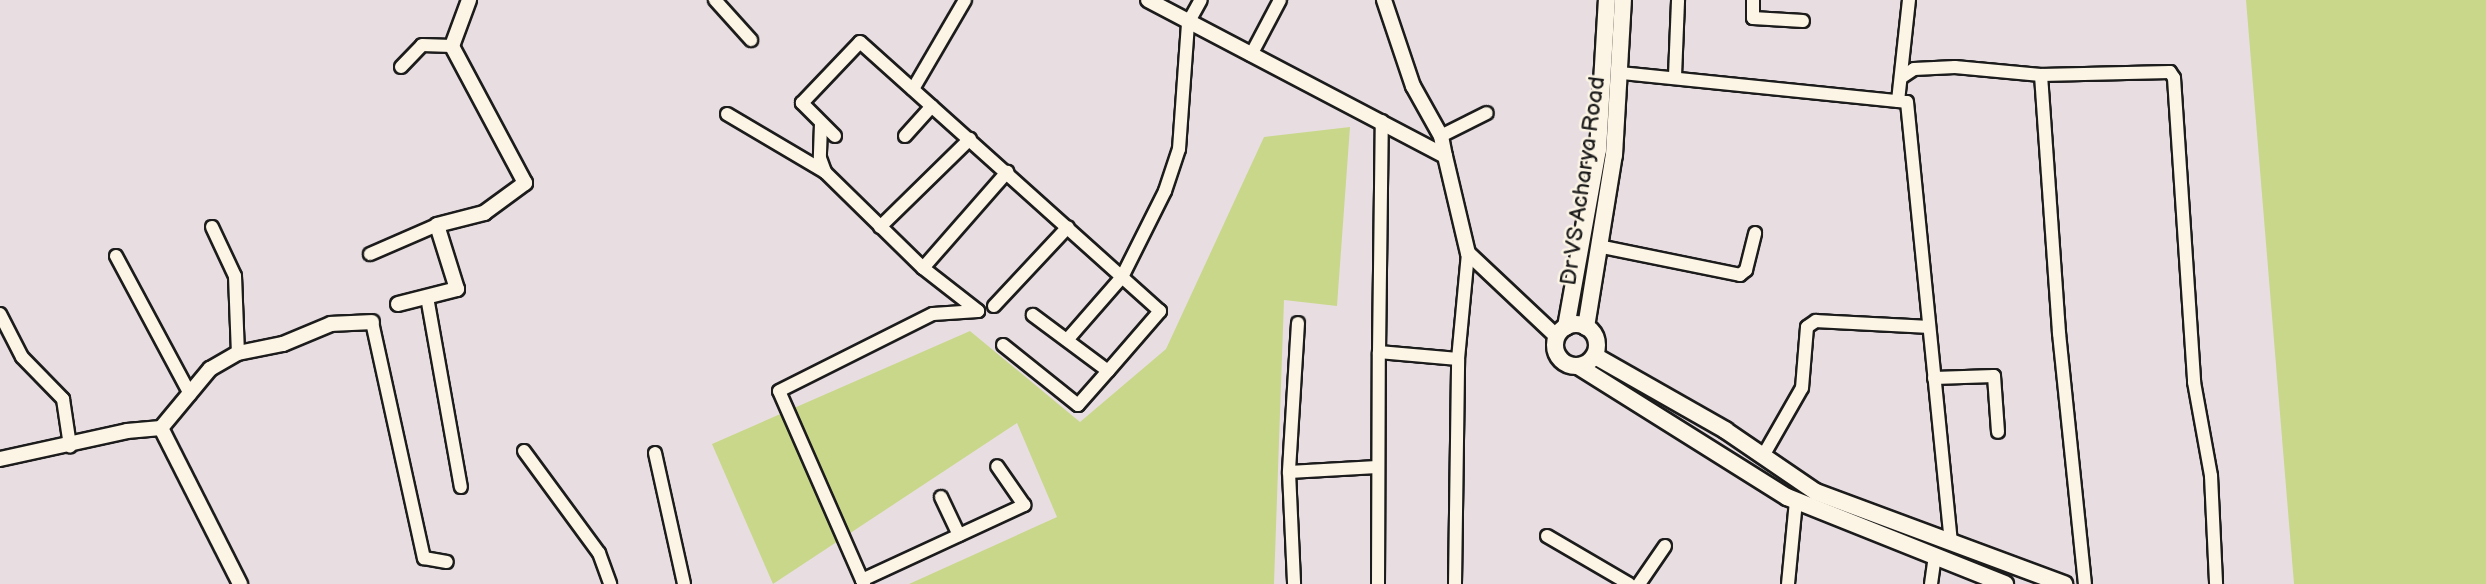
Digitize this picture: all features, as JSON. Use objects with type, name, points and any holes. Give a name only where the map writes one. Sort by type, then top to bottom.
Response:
[{"type":"main road","name":"Dr VS Acharya Road","points":[[1561,332],[1598,150],[1607,0]]},
{"type":"main road","name":"Dr VS Acharya Road","points":[[1586,327],[1614,155],[1621,73],[1623,0]]},
{"type":"main road","points":[[1595,356],[1596,336],[1586,327],[1561,332],[1559,357],[1578,366],[1796,501],[2005,584]]},
{"type":"main road","points":[[1578,366],[1595,356]]},
{"type":"main road","points":[[1595,356],[1763,456],[1816,492],[2064,584]]},
{"type":"street","points":[[370,254],[437,225],[484,213],[524,183],[452,46],[469,0]]},
{"type":"street","points":[[715,0],[751,40]]},
{"type":"street","points":[[913,89],[965,0]]},
{"type":"street","points":[[1148,0],[1446,156]]},
{"type":"street","points":[[1066,341],[1122,276],[1165,191],[1179,149],[1188,23],[1201,0]]},
{"type":"street","points":[[1251,55],[1280,0]]},
{"type":"street","points":[[1384,0],[1413,86],[1441,136],[1468,253],[1458,359],[1455,584]]},
{"type":"street","points":[[1675,76],[1678,0]]},
{"type":"street","points":[[1753,0],[1753,18],[1803,21]]},
{"type":"street","points":[[1898,101],[1909,0]]},
{"type":"street","points":[[835,136],[802,103],[860,42],[1160,311],[1079,405],[1003,345]]},
{"type":"street","points":[[401,67],[422,46],[452,46]]},
{"type":"street","points":[[1902,77],[1914,69],[1955,67],[2041,75],[2170,72],[2177,83],[2194,382],[2211,476],[2216,584]]},
{"type":"street","points":[[1621,73],[1675,76],[1907,102],[1951,542]]},
{"type":"street","points":[[2041,75],[2059,333],[2085,584]]},
{"type":"street","points":[[905,136],[932,106]]},
{"type":"street","points":[[1441,136],[1487,113]]},
{"type":"street","points":[[727,114],[825,172],[923,268],[978,311],[933,314],[779,391],[862,582],[1024,505],[997,466]]},
{"type":"street","points":[[1378,584],[1382,121]]},
{"type":"street","points":[[821,124],[820,158],[825,172]]},
{"type":"street","points":[[880,227],[970,139]]},
{"type":"street","points":[[923,268],[1007,172]]},
{"type":"street","points":[[398,304],[457,289],[437,225]]},
{"type":"street","points":[[212,227],[235,276],[238,353]]},
{"type":"street","points":[[994,306],[1068,227]]},
{"type":"street","points":[[1598,246],[1740,275],[1746,270],[1755,233]]},
{"type":"street","points":[[1468,253],[1561,332]]},
{"type":"street","points":[[116,256],[190,394]]},
{"type":"street","points":[[426,297],[461,487]]},
{"type":"street","points":[[1520,302],[1561,332]]},
{"type":"street","points":[[0,314],[22,357],[63,399],[71,446]]},
{"type":"street","points":[[1033,315],[1108,372]]},
{"type":"street","points":[[0,459],[71,446],[127,431],[161,428],[210,369],[238,353],[283,344],[331,324],[372,321],[424,558],[447,562]]},
{"type":"street","points":[[1763,456],[1801,388],[1807,327],[1816,321],[1929,327]]},
{"type":"street","points":[[1294,584],[1289,472],[1298,323]]},
{"type":"street","points":[[1379,352],[1458,359]]},
{"type":"street","points":[[1934,378],[1994,376],[1998,432]]},
{"type":"street","points":[[161,428],[240,584]]},
{"type":"street","points":[[524,451],[599,553],[610,584]]},
{"type":"street","points":[[655,453],[684,584]]},
{"type":"street","points":[[1289,472],[1377,467]]},
{"type":"street","points":[[941,497],[959,535]]},
{"type":"street","points":[[1788,584],[1796,501]]},
{"type":"street","points":[[1547,536],[1629,584]]},
{"type":"street","points":[[1639,584],[1665,546]]},
{"type":"street","points":[[1931,584],[1935,555]]},
{"type":"green space","points":[[2246,0],[2486,0],[2486,584],[2294,584]]},
{"type":"green space","points":[[1350,127],[1337,306],[1284,300],[1274,584],[909,584],[1057,517],[1017,423],[773,584],[712,444],[970,331],[1080,422],[1166,349],[1264,137]]}]
